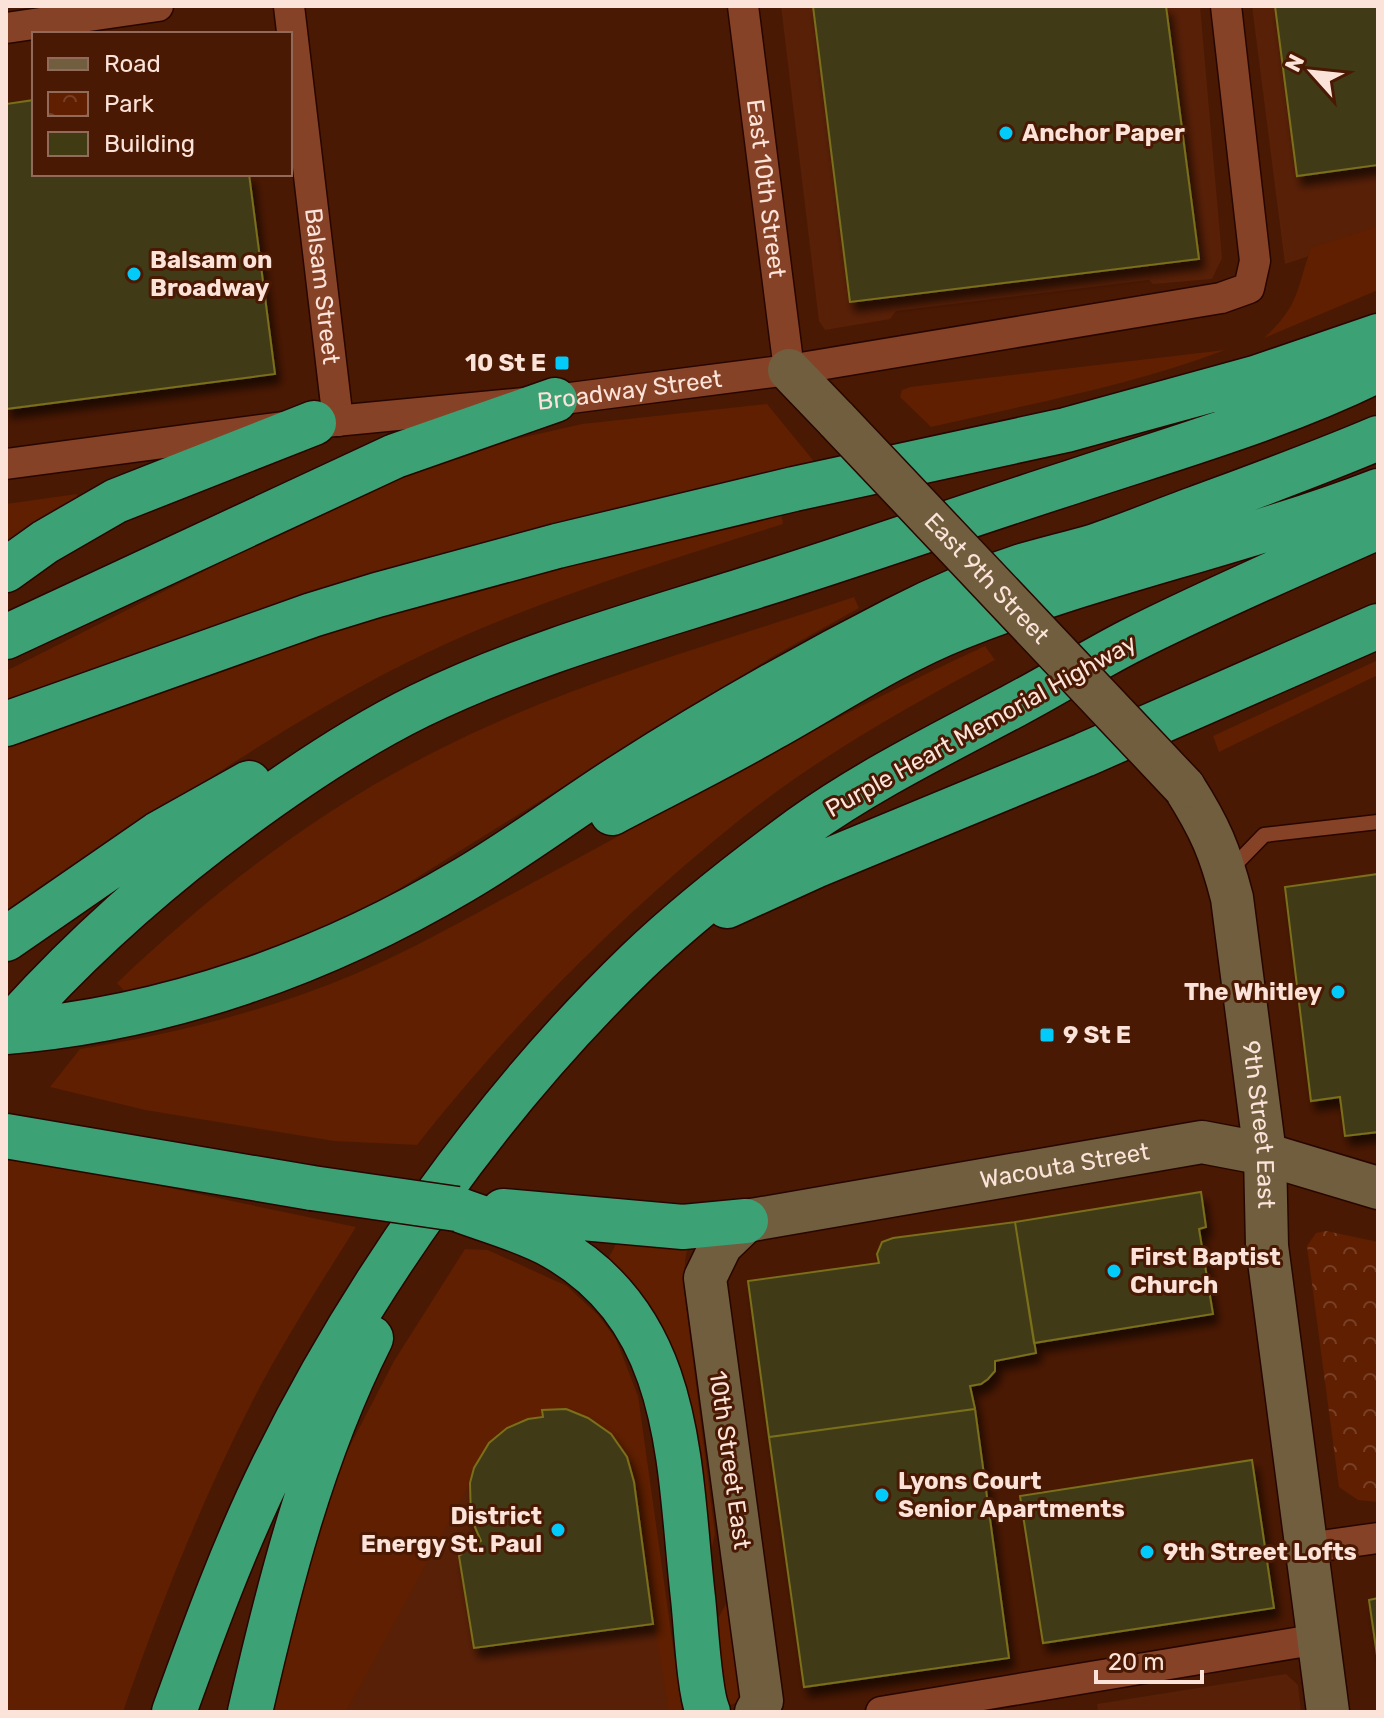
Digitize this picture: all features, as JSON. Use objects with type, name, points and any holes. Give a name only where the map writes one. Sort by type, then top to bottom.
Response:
[{"type":"highway","points":[[6,724],[312,615],[377,595],[557,546],[1079,426],[1255,378],[1378,336]]},
{"type":"highway","points":[[6,939],[158,834],[252,781],[368,726],[527,659],[879,548],[1187,444],[1309,401],[1378,370]]},
{"type":"highway","points":[[6,637],[395,456],[555,400]]},
{"type":"highway","points":[[6,570],[45,542],[116,501],[326,422]]},
{"type":"highway","points":[[6,1031],[50,1028],[164,1006],[242,982],[363,934],[417,907],[525,842],[617,778],[702,726],[946,594],[1020,567],[1096,545],[1378,438]]},
{"type":"highway","points":[[242,982],[281,980],[390,933],[484,886],[612,813],[772,729],[830,693],[955,629],[1032,600],[1272,527],[1378,491]]},
{"type":"highway","name":"Purple Heart Memorial Highway","points":[[174,1712],[239,1542],[307,1400],[390,1264],[500,1114],[559,1045],[638,962],[805,826],[911,760],[1129,642],[1378,527]]},
{"type":"highway","points":[[606,995],[718,910],[1378,626]]},
{"type":"highway","points":[[6,1031],[38,994],[110,923],[212,840],[303,773],[367,733],[470,683]]},
{"type":"highway","points":[[250,1712],[287,1566],[339,1411],[418,1243],[500,1114]]},
{"type":"highway","points":[[6,1136],[529,1223],[683,1227],[746,1221]]},
{"type":"highway","points":[[529,1223],[601,1283],[639,1331],[657,1364],[674,1425],[708,1712]]},
{"type":"street","points":[[6,28],[158,6]]},
{"type":"street","name":"Balsam Street","points":[[289,6],[291,32]]},
{"type":"street","name":"East 10th Street","points":[[743,6],[789,370]]},
{"type":"street","name":"Broadway Street","points":[[6,464],[326,422],[555,400],[789,370],[1221,298],[1249,288],[1255,261],[1226,6]]},
{"type":"street","name":"Balsam Street","points":[[292,40],[326,422]]},
{"type":"street","name":"East 9th Street","points":[[789,370],[1184,787]]},
{"type":"street","name":"9th Street East","points":[[1184,787],[1207,823],[1223,861],[1232,898],[1265,1154],[1267,1246],[1328,1712]]},
{"type":"street","name":"Wacouta Street","points":[[746,1221],[1202,1142],[1265,1154],[1378,1188]]},
{"type":"street","name":"10th Street East","points":[[746,1221],[721,1245],[705,1278],[762,1701],[756,1712]]},
{"type":"street","points":[[1307,1548],[1378,1538]]},
{"type":"street","points":[[881,1712],[1319,1639]]},
{"type":"lane","points":[[1226,874],[1264,835],[1378,822]]},
{"type":"shaded area","name":"Anchor Paper","points":[[781,6],[1200,6],[1222,258],[1212,279],[1153,284],[1149,280],[896,311],[890,319],[825,330],[819,321]]},
{"type":"shaded area","points":[[1252,6],[1378,6],[1378,233],[1285,264]]},
{"type":"shaded area","points":[[638,1396],[682,1712],[346,1712],[500,1410]]},
{"type":"shaded area","points":[[1286,1674],[1298,1685],[1301,1712],[1098,1712],[1097,1704]]},
{"type":"green space","points":[[1378,226],[1378,290],[1264,338],[1291,306],[1311,248]]},
{"type":"green space","points":[[1225,350],[1116,384],[931,427],[900,397],[902,390],[910,387]]},
{"type":"green space","points":[[767,404],[817,465],[6,705],[6,671],[232,557],[307,511],[442,461],[516,439],[582,424]]},
{"type":"green space","points":[[77,494],[78,508],[6,555],[6,504]]},
{"type":"green space","points":[[781,513],[783,524],[539,606],[491,624],[398,667],[246,754],[6,919],[6,741],[381,609]]},
{"type":"green space","points":[[854,597],[859,608],[772,657],[332,928],[131,998],[117,983],[190,917],[267,856],[348,800],[434,752],[535,706],[588,686]]},
{"type":"green space","points":[[985,646],[995,660],[833,753],[772,795],[697,855],[611,932],[530,1013],[417,1145],[334,1141],[145,1110],[50,1087],[80,1049],[150,1036],[254,1010],[322,987],[381,962],[823,726]]},
{"type":"green space","points":[[1378,660],[1378,675],[1219,752],[1213,736]]},
{"type":"green space","points":[[6,1160],[98,1173],[356,1227],[274,1361],[232,1443],[181,1557],[123,1712],[6,1712]]},
{"type":"green space","points":[[1326,1231],[1378,1242],[1378,1502],[1358,1500],[1339,1487],[1307,1246],[1316,1233]]},
{"type":"green space","points":[[620,1236],[692,1241],[686,1254],[683,1282],[715,1534],[708,1565],[673,1357],[646,1304],[608,1259]]},
{"type":"green space","points":[[465,1249],[488,1250],[567,1286],[598,1315],[616,1339],[638,1396],[682,1712],[669,1712],[627,1457],[610,1435],[592,1420],[570,1412],[542,1410],[543,1417],[506,1430],[488,1447],[346,1712],[258,1712],[329,1486],[394,1361]]},
{"type":"green space","points":[[727,1602],[740,1702],[726,1706],[715,1624]]},
{"type":"building","name":"Anchor Paper","points":[[813,6],[1166,6],[1199,259],[850,302]]},
{"type":"building","points":[[1275,6],[1378,6],[1378,165],[1297,176]]},
{"type":"building","name":"Balsam on Broadway","points":[[32,100],[32,176],[249,176],[275,374],[6,409],[6,104]]},
{"type":"building","name":"The Whitley","points":[[1378,874],[1378,1132],[1345,1136],[1340,1097],[1311,1101],[1285,887]]},
{"type":"building","name":"First Baptist Church","points":[[1201,1192],[1206,1227],[1199,1229],[1213,1314],[1034,1343],[1015,1222]]},
{"type":"building","points":[[1015,1222],[1036,1353],[995,1361],[995,1371],[988,1379],[970,1386],[975,1409],[769,1437],[748,1281],[879,1263],[877,1254],[882,1242],[893,1238]]},
{"type":"building","name":"District Energy St. Paul","points":[[566,1409],[588,1418],[611,1434],[627,1457],[634,1482],[653,1624],[474,1648],[459,1556],[481,1541],[471,1518],[470,1483],[474,1468],[489,1443],[507,1428],[528,1419],[543,1417],[542,1410]]},
{"type":"building","name":"Lyons Court Senior Apartments","points":[[975,1409],[1009,1658],[804,1687],[769,1437]]},
{"type":"building","name":"9th Street Lofts","points":[[1252,1460],[1274,1608],[1043,1643],[1020,1496]]},
{"type":"building","points":[[1378,1598],[1378,1662],[1369,1600]]},
{"type":"place","name":"Anchor Paper","points":[[1006,133]]},
{"type":"place","name":"Balsam on Broadway","points":[[134,274]]},
{"type":"place","name":"10 St E","points":[[562,363]]},
{"type":"place","name":"The Whitley","points":[[1338,992]]},
{"type":"place","name":"9 St E","points":[[1047,1035]]},
{"type":"place","name":"First Baptist Church","points":[[1114,1271]]},
{"type":"place","name":"Lyons Court Senior Apartments","points":[[882,1495]]},
{"type":"place","name":"District Energy St. Paul","points":[[558,1530]]},
{"type":"place","name":"9th Street Lofts","points":[[1147,1552]]}]
